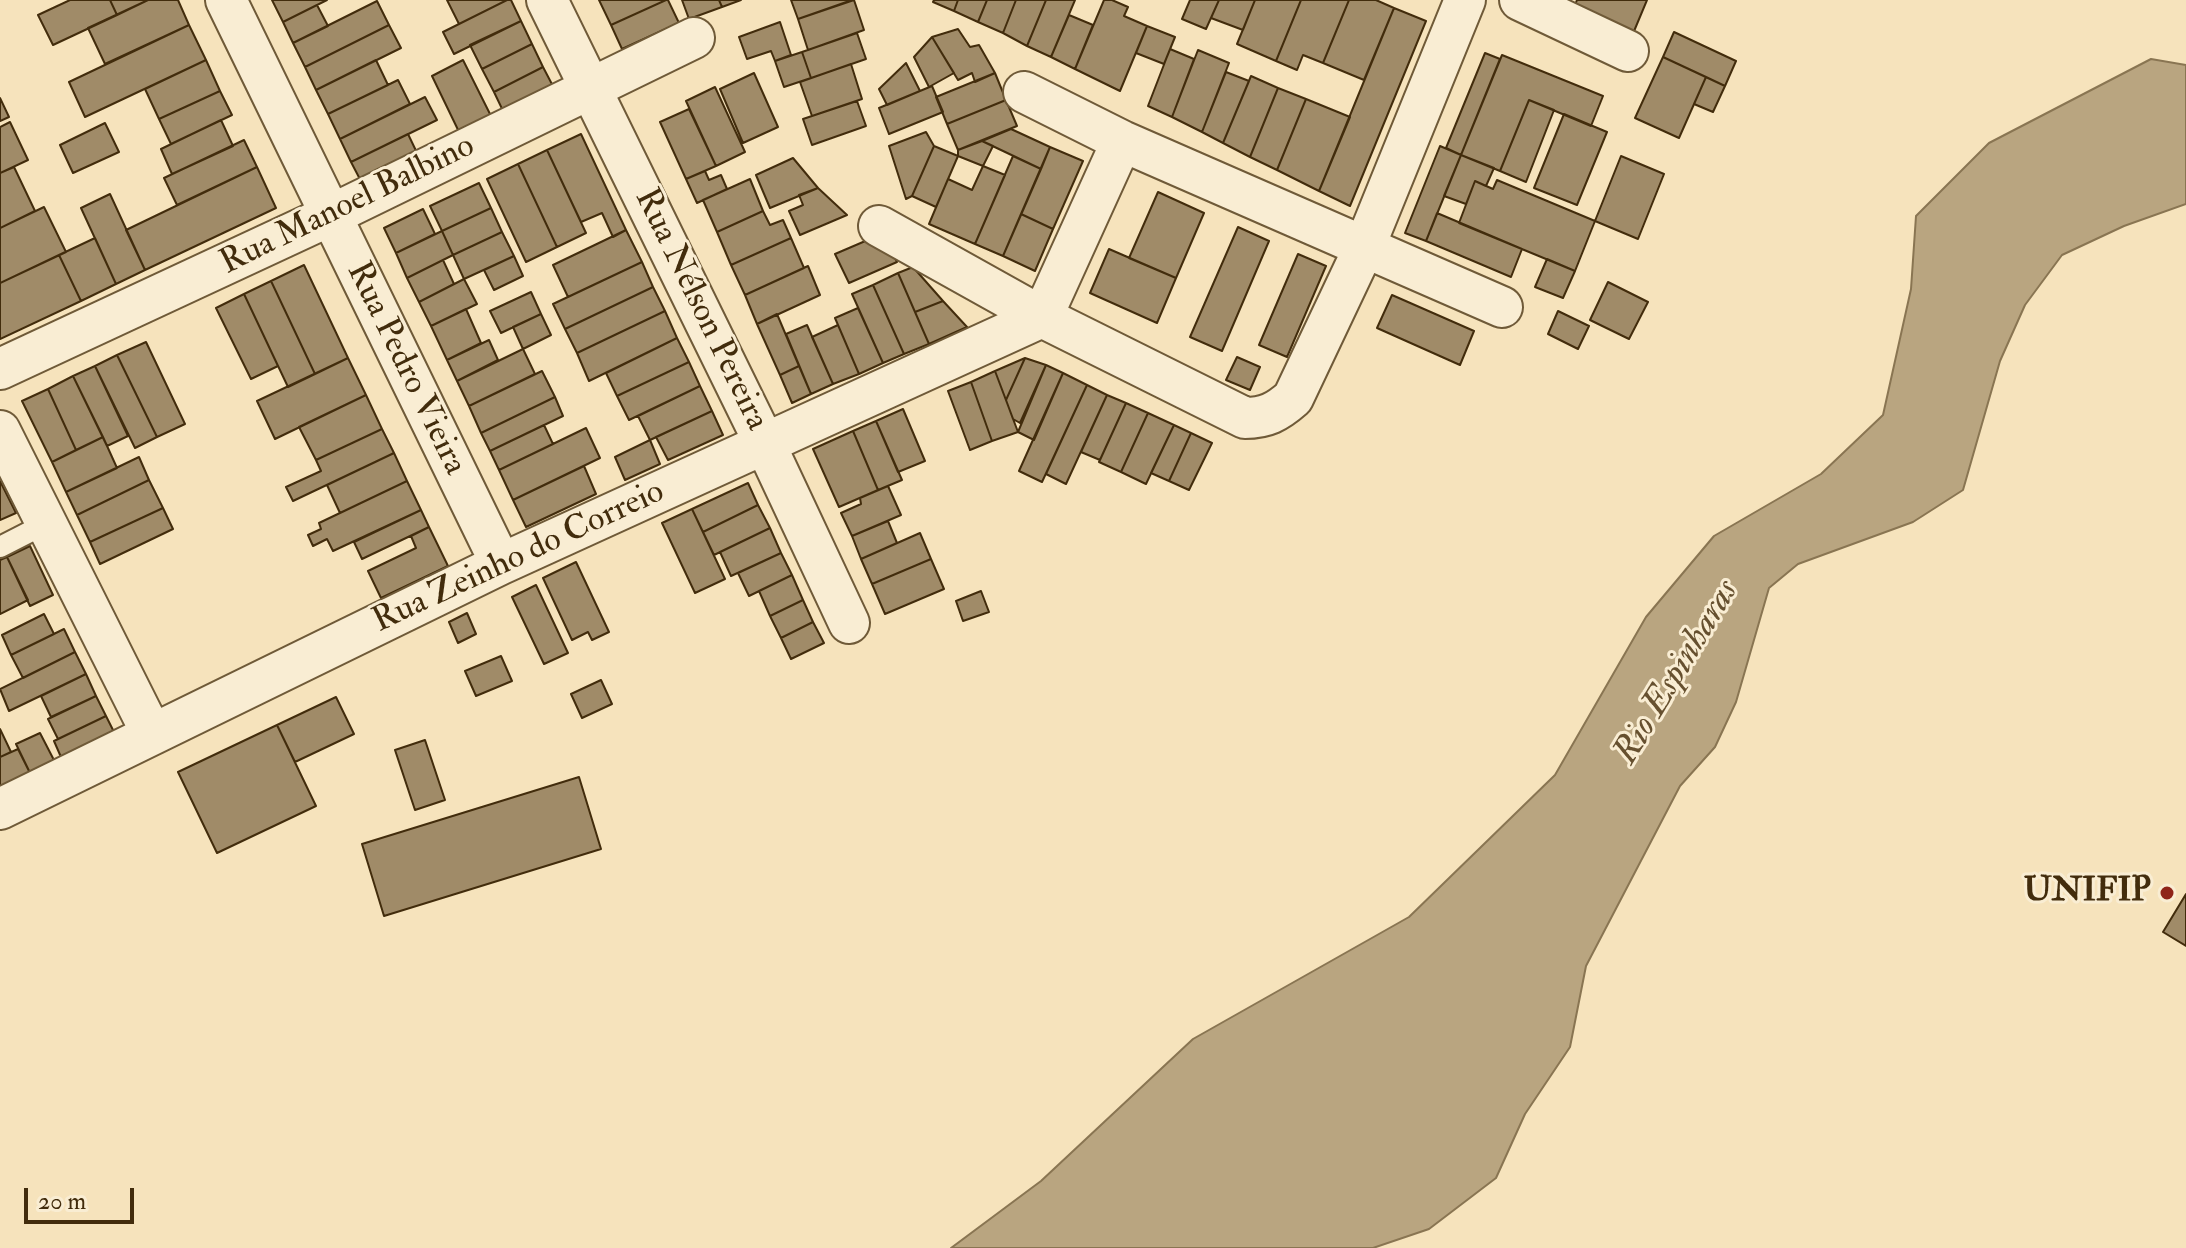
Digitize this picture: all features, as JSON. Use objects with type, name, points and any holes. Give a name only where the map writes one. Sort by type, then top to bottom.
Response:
[{"type":"street","name":"Rua Pedro Vieira","points":[[226,0],[501,564]]},
{"type":"street","name":"Rua Nélson Pereira","points":[[547,0],[765,444],[849,623]]},
{"type":"street","points":[[879,226],[1042,317],[1245,418],[1263,418],[1278,411],[1293,398],[1364,248],[1465,0]]},
{"type":"street","points":[[1520,0],[1628,51]]},
{"type":"street","name":"Rua Manoel Balbino","points":[[0,369],[329,216],[694,38]]},
{"type":"street","points":[[1024,92],[1122,141],[1502,307]]},
{"type":"street","points":[[1042,317],[1122,141]]},
{"type":"street","name":"Rua Zeinho do Correio","points":[[0,809],[501,564],[1042,317]]},
{"type":"street","points":[[0,431],[152,734]]},
{"type":"lane","points":[[0,547],[47,523]]},
{"type":"water","name":"Rio Espinharas","points":[[2151,59],[2186,65],[2186,204],[2124,226],[2062,255],[2025,305],[2000,361],[1963,490],[1913,522],[1798,564],[1769,588],[1736,702],[1715,747],[1680,786],[1586,966],[1570,1047],[1525,1114],[1496,1178],[1429,1229],[1373,1248],[951,1248],[1041,1181],[1193,1039],[1409,917],[1555,775],[1646,617],[1714,536],[1821,474],[1883,415],[1911,289],[1916,216],[1989,143]]},
{"type":"building","points":[[70,0],[110,0],[117,15],[53,45],[38,15]]},
{"type":"building","points":[[110,0],[148,0],[117,15]]},
{"type":"building","points":[[148,0],[178,0],[189,25],[105,64],[88,28]]},
{"type":"building","points":[[272,0],[327,0],[283,22]]},
{"type":"building","points":[[447,0],[507,0],[459,24]]},
{"type":"building","points":[[511,0],[521,21],[454,54],[443,32]]},
{"type":"building","points":[[599,0],[666,0],[611,25]]},
{"type":"building","points":[[666,0],[679,23],[622,49],[611,25]]},
{"type":"building","points":[[682,0],[719,0],[722,7],[689,19]]},
{"type":"building","points":[[719,0],[741,0],[722,7]]},
{"type":"building","points":[[791,0],[852,0],[798,19]]},
{"type":"building","points":[[854,0],[864,30],[808,50],[798,19]]},
{"type":"building","points":[[934,0],[958,0],[954,11]]},
{"type":"building","points":[[958,0],[987,0],[978,22],[954,11]]},
{"type":"building","points":[[987,0],[1016,0],[1003,33],[978,22]]},
{"type":"building","points":[[1016,0],[1046,0],[1027,46],[1003,33]]},
{"type":"building","points":[[1046,0],[1075,0],[1051,57],[1027,46]]},
{"type":"building","points":[[1104,0],[1128,7],[1124,16],[1147,26],[1120,91],[1075,69]]},
{"type":"building","points":[[1190,0],[1219,0],[1206,29],[1182,19]]},
{"type":"building","points":[[1219,0],[1255,0],[1243,30],[1211,18]]},
{"type":"building","points":[[1255,0],[1301,0],[1276,61],[1237,44]]},
{"type":"building","points":[[1301,0],[1349,0],[1323,63],[1303,55],[1297,70],[1276,61]]},
{"type":"building","points":[[1349,0],[1376,0],[1394,8],[1364,80],[1323,63]]},
{"type":"building","points":[[1577,0],[1647,0],[1632,36],[1573,10]]},
{"type":"building","points":[[377,1],[389,25],[305,67],[293,43]]},
{"type":"building","points":[[317,5],[328,26],[293,43],[283,22]]},
{"type":"building","points":[[1394,8],[1426,21],[1350,206],[1319,191]]},
{"type":"building","points":[[1069,15],[1093,25],[1075,69],[1051,57]]},
{"type":"building","points":[[521,21],[532,44],[482,69],[470,45]]},
{"type":"building","points":[[780,22],[791,55],[775,61],[771,51],[747,59],[739,37]]},
{"type":"building","points":[[189,25],[206,60],[85,117],[69,82]]},
{"type":"building","points":[[389,25],[401,48],[316,90],[305,67]]},
{"type":"building","points":[[1147,26],[1175,37],[1164,64],[1136,53]]},
{"type":"building","points":[[958,29],[970,47],[979,45],[995,73],[975,82],[972,73],[958,80],[932,37]]},
{"type":"building","points":[[1674,32],[1736,61],[1725,86],[1663,57]]},
{"type":"building","points":[[857,33],[866,59],[811,78],[802,52]]},
{"type":"building","points":[[932,37],[954,73],[929,87],[914,57]]},
{"type":"building","points":[[532,44],[543,67],[494,92],[482,69]]},
{"type":"building","points":[[1170,49],[1194,59],[1172,117],[1148,106]]},
{"type":"building","points":[[1198,50],[1229,63],[1202,132],[1172,117]]},
{"type":"building","points":[[802,52],[811,78],[784,87],[775,61]]},
{"type":"building","points":[[1485,53],[1500,59],[1461,155],[1446,148]]},
{"type":"building","points":[[1502,55],[1603,96],[1591,126],[1529,100],[1500,171],[1461,155]]},
{"type":"building","points":[[1663,57],[1706,77],[1679,138],[1635,118]]},
{"type":"building","points":[[206,60],[220,91],[159,119],[145,89]]},
{"type":"building","points":[[376,60],[388,85],[328,114],[316,90]]},
{"type":"building","points":[[463,60],[493,120],[461,136],[432,76]]},
{"type":"building","points":[[906,63],[920,91],[887,105],[879,89]]},
{"type":"building","points":[[851,64],[862,99],[812,116],[800,82]]},
{"type":"building","points":[[543,67],[555,90],[505,115],[494,92]]},
{"type":"building","points":[[1226,72],[1249,81],[1223,143],[1202,132]]},
{"type":"building","points":[[754,73],[778,127],[743,143],[720,89]]},
{"type":"building","points":[[995,73],[1006,100],[947,124],[936,97]]},
{"type":"building","points":[[1251,76],[1278,88],[1250,157],[1223,143]]},
{"type":"building","points":[[1706,77],[1725,86],[1713,112],[1694,104]]},
{"type":"building","points":[[398,80],[410,104],[340,139],[328,114]]},
{"type":"building","points":[[932,86],[943,112],[889,134],[879,108]]},
{"type":"building","points":[[715,87],[745,152],[716,166],[686,101]]},
{"type":"building","points":[[1278,88],[1306,99],[1277,170],[1250,157]]},
{"type":"building","points":[[220,91],[232,115],[171,144],[159,119]]},
{"type":"building","points":[[425,97],[437,120],[351,162],[340,139]]},
{"type":"building","points":[[0,98],[9,117],[0,121]]},
{"type":"building","points":[[1306,99],[1350,117],[1319,191],[1277,170]]},
{"type":"building","points":[[1006,100],[1017,126],[958,150],[947,124]]},
{"type":"building","points":[[1529,100],[1554,110],[1526,182],[1500,171]]},
{"type":"building","points":[[857,101],[866,126],[812,145],[803,119]]},
{"type":"building","points":[[689,109],[716,166],[686,179],[660,122]]},
{"type":"building","points":[[1564,114],[1607,132],[1577,205],[1534,188]]},
{"type":"building","points":[[221,120],[233,146],[172,174],[161,149]]},
{"type":"building","points":[[10,122],[28,160],[0,173],[0,127]]},
{"type":"building","points":[[105,123],[119,152],[73,173],[60,145]]},
{"type":"building","points":[[1011,129],[1050,147],[1041,169],[982,141]]},
{"type":"building","points":[[926,132],[934,146],[912,196],[906,199],[889,146]]},
{"type":"building","points":[[408,134],[419,157],[363,185],[351,162]]},
{"type":"building","points":[[581,134],[626,230],[613,237],[602,213],[581,222],[547,150]]},
{"type":"building","points":[[244,140],[257,167],[177,205],[164,178]]},
{"type":"building","points":[[982,141],[993,146],[983,166],[958,156],[958,150]]},
{"type":"building","points":[[934,146],[958,156],[936,207],[912,196]]},
{"type":"building","points":[[1440,146],[1461,155],[1426,241],[1405,233]]},
{"type":"building","points":[[1050,147],[1083,161],[1053,229],[1021,214]]},
{"type":"building","points":[[547,150],[586,233],[557,247],[518,164]]},
{"type":"building","points":[[1461,155],[1494,168],[1486,186],[1475,181],[1466,204],[1444,196]]},
{"type":"building","points":[[1013,156],[1041,169],[1003,256],[975,244]]},
{"type":"building","points":[[1621,156],[1664,174],[1638,239],[1595,221]]},
{"type":"building","points":[[793,158],[818,188],[770,208],[756,175]]},
{"type":"building","points":[[518,164],[557,247],[526,262],[487,179]]},
{"type":"building","points":[[983,166],[1005,175],[975,244],[929,224],[948,179],[972,190]]},
{"type":"building","points":[[14,167],[35,211],[0,228],[0,173]]},
{"type":"building","points":[[257,167],[276,208],[145,270],[126,230]]},
{"type":"building","points":[[705,171],[709,180],[721,175],[727,189],[697,203],[686,179]]},
{"type":"building","points":[[750,179],[763,211],[717,232],[703,200]]},
{"type":"building","points":[[1497,180],[1595,221],[1575,271],[1459,223],[1475,181],[1493,189]]},
{"type":"building","points":[[479,183],[491,208],[442,231],[430,206]]},
{"type":"building","points":[[818,188],[847,215],[800,235],[789,211],[803,205],[799,195]]},
{"type":"building","points":[[1158,192],[1204,213],[1176,278],[1129,258]]},
{"type":"building","points":[[110,194],[145,270],[116,284],[81,208]]},
{"type":"building","points":[[44,207],[66,252],[0,283],[0,228]]},
{"type":"building","points":[[491,208],[502,232],[453,255],[442,231]]},
{"type":"building","points":[[423,209],[435,234],[396,253],[384,228]]},
{"type":"building","points":[[763,211],[770,225],[783,220],[791,238],[731,265],[717,232]]},
{"type":"building","points":[[1437,213],[1522,249],[1511,277],[1426,241]]},
{"type":"building","points":[[1021,214],[1053,229],[1035,271],[1003,256]]},
{"type":"building","points":[[1238,227],[1269,241],[1222,351],[1190,337]]},
{"type":"building","points":[[626,230],[642,262],[568,297],[553,265]]},
{"type":"building","points":[[442,231],[453,255],[407,278],[396,253]]},
{"type":"building","points":[[502,232],[514,256],[464,279],[453,255]]},
{"type":"building","points":[[884,233],[897,262],[849,283],[835,254]]},
{"type":"building","points":[[95,238],[116,284],[81,301],[59,255]]},
{"type":"building","points":[[791,238],[804,268],[745,295],[731,265]]},
{"type":"building","points":[[1109,249],[1176,278],[1157,323],[1090,293]]},
{"type":"building","points":[[1298,254],[1326,266],[1287,357],[1259,345]]},
{"type":"building","points":[[59,255],[81,301],[0,339],[0,283]]},
{"type":"building","points":[[514,256],[523,276],[494,290],[484,270]]},
{"type":"building","points":[[1547,259],[1575,271],[1563,298],[1535,287]]},
{"type":"building","points":[[443,260],[454,284],[419,302],[407,278]]},
{"type":"building","points":[[642,262],[653,287],[565,329],[553,304]]},
{"type":"building","points":[[304,265],[348,358],[315,374],[271,281]]},
{"type":"building","points":[[808,266],[820,295],[757,324],[745,295]]},
{"type":"building","points":[[913,267],[943,301],[915,312],[898,273]]},
{"type":"building","points":[[898,273],[929,344],[904,354],[873,285]]},
{"type":"building","points":[[464,279],[477,304],[431,326],[419,302]]},
{"type":"building","points":[[271,281],[315,374],[288,387],[244,294]]},
{"type":"building","points":[[1608,282],[1648,302],[1629,339],[1590,320]]},
{"type":"building","points":[[873,285],[904,354],[883,363],[852,294]]},
{"type":"building","points":[[653,287],[665,311],[577,353],[565,329]]},
{"type":"building","points":[[531,292],[541,314],[501,333],[490,311]]},
{"type":"building","points":[[244,294],[278,366],[251,379],[216,308]]},
{"type":"building","points":[[1392,295],[1474,331],[1460,365],[1377,328]]},
{"type":"building","points":[[943,301],[967,327],[929,344],[915,312]]},
{"type":"building","points":[[858,308],[883,363],[859,374],[835,318]]},
{"type":"building","points":[[466,309],[481,343],[447,360],[431,326]]},
{"type":"building","points":[[665,311],[677,338],[589,381],[577,353]]},
{"type":"building","points":[[1558,311],[1589,326],[1578,349],[1548,334]]},
{"type":"building","points":[[541,314],[551,335],[523,349],[513,327]]},
{"type":"building","points":[[777,314],[799,366],[780,375],[757,324]]},
{"type":"building","points":[[807,325],[833,384],[811,394],[786,334]]},
{"type":"building","points":[[838,325],[859,374],[833,384],[812,337]]},
{"type":"building","points":[[677,338],[689,362],[617,396],[606,373]]},
{"type":"building","points":[[489,340],[498,360],[457,381],[447,360]]},
{"type":"building","points":[[146,342],[185,424],[157,437],[117,355]]},
{"type":"building","points":[[523,349],[535,374],[469,406],[457,381]]},
{"type":"building","points":[[117,355],[157,437],[135,448],[95,366]]},
{"type":"building","points":[[1237,357],[1260,367],[1250,390],[1226,380]]},
{"type":"building","points":[[348,358],[366,395],[275,439],[257,401]]},
{"type":"building","points":[[1025,358],[1006,400],[995,371]]},
{"type":"building","points":[[1025,358],[1046,365],[1020,423],[1013,419],[1006,400]]},
{"type":"building","points":[[689,362],[700,386],[629,420],[617,396]]},
{"type":"building","points":[[1046,365],[1063,373],[1034,440],[1018,432]]},
{"type":"building","points":[[95,366],[128,436],[107,446],[73,376]]},
{"type":"building","points":[[799,366],[811,394],[792,403],[780,375]]},
{"type":"building","points":[[542,371],[555,397],[481,433],[469,406]]},
{"type":"building","points":[[995,371],[1018,432],[992,441],[971,382]]},
{"type":"building","points":[[1063,373],[1087,385],[1042,482],[1019,471]]},
{"type":"building","points":[[73,376],[103,437],[76,450],[48,389]]},
{"type":"building","points":[[971,382],[992,441],[970,450],[948,391]]},
{"type":"building","points":[[1087,385],[1107,395],[1066,484],[1046,474]]},
{"type":"building","points":[[700,386],[712,411],[650,440],[638,416]]},
{"type":"building","points":[[48,389],[76,450],[52,462],[22,401]]},
{"type":"building","points":[[366,395],[382,429],[316,460],[299,427]]},
{"type":"building","points":[[1107,395],[1126,403],[1100,460],[1081,452]]},
{"type":"building","points":[[555,397],[563,416],[490,451],[481,433]]},
{"type":"building","points":[[1126,403],[1148,413],[1121,472],[1099,462]]},
{"type":"building","points":[[903,409],[925,461],[898,472],[876,421]]},
{"type":"building","points":[[712,411],[723,435],[668,460],[656,437]]},
{"type":"building","points":[[1148,413],[1174,425],[1146,484],[1121,472]]},
{"type":"building","points":[[876,421],[902,480],[878,490],[853,431]]},
{"type":"building","points":[[544,425],[553,444],[499,470],[490,451]]},
{"type":"building","points":[[1174,425],[1191,433],[1169,481],[1151,473]]},
{"type":"building","points":[[586,428],[600,458],[513,500],[499,470]]},
{"type":"building","points":[[382,429],[394,453],[293,501],[286,487],[321,471],[316,460]]},
{"type":"building","points":[[853,431],[878,490],[839,507],[813,449]]},
{"type":"building","points":[[1191,433],[1212,443],[1189,490],[1169,481]]},
{"type":"building","points":[[103,437],[117,468],[66,492],[52,462]]},
{"type":"building","points":[[650,440],[660,464],[625,480],[615,457]]},
{"type":"building","points":[[394,453],[407,481],[340,513],[327,485]]},
{"type":"building","points":[[139,457],[149,480],[77,515],[66,492]]},
{"type":"building","points":[[584,466],[596,494],[526,527],[513,500]]},
{"type":"building","points":[[149,480],[163,508],[90,542],[77,515]]},
{"type":"building","points":[[0,481],[16,513],[0,520]]},
{"type":"building","points":[[407,481],[421,510],[333,551],[327,539],[313,546],[308,535],[321,529],[319,523]]},
{"type":"building","points":[[748,483],[758,505],[703,532],[692,509]]},
{"type":"building","points":[[888,486],[901,515],[852,536],[841,513],[861,504],[860,498]]},
{"type":"building","points":[[758,505],[770,528],[714,555],[703,532]]},
{"type":"building","points":[[163,508],[173,529],[100,564],[90,542]]},
{"type":"building","points":[[692,509],[725,579],[695,593],[662,523]]},
{"type":"building","points":[[421,510],[429,527],[362,559],[354,542]]},
{"type":"building","points":[[888,521],[897,543],[861,559],[852,536]]},
{"type":"building","points":[[429,527],[448,566],[381,598],[368,571],[416,548],[411,536]]},
{"type":"building","points":[[770,528],[781,553],[731,576],[720,552]]},
{"type":"building","points":[[920,533],[931,559],[872,584],[861,559]]},
{"type":"building","points":[[30,546],[53,595],[30,606],[7,557]]},
{"type":"building","points":[[781,553],[792,575],[749,596],[738,573]]},
{"type":"building","points":[[7,557],[28,600],[0,614],[0,560]]},
{"type":"building","points":[[931,559],[944,589],[885,614],[872,584]]},
{"type":"building","points":[[576,562],[609,632],[592,640],[588,632],[572,640],[543,578]]},
{"type":"building","points":[[792,575],[803,600],[770,616],[759,591]]},
{"type":"building","points":[[536,585],[568,653],[544,664],[512,597]]},
{"type":"building","points":[[981,591],[989,612],[963,621],[956,601]]},
{"type":"building","points":[[803,600],[813,622],[781,638],[770,616]]},
{"type":"building","points":[[467,613],[476,634],[458,643],[449,622]]},
{"type":"building","points":[[44,614],[54,634],[11,655],[2,635]]},
{"type":"building","points":[[813,622],[824,643],[791,659],[781,638]]},
{"type":"building","points":[[64,629],[75,652],[23,678],[11,655]]},
{"type":"building","points":[[75,652],[86,674],[9,711],[0,689]]},
{"type":"building","points":[[501,656],[512,681],[476,696],[465,671]]},
{"type":"building","points":[[86,674],[96,696],[51,717],[41,696]]},
{"type":"building","points":[[601,680],[612,704],[582,718],[571,694]]},
{"type":"building","points":[[96,696],[106,716],[58,739],[48,719]]},
{"type":"building","points":[[336,697],[354,734],[295,762],[277,725]]},
{"type":"building","points":[[106,716],[117,738],[64,764],[54,741]]},
{"type":"building","points":[[277,725],[316,806],[217,853],[178,772]]},
{"type":"building","points":[[0,729],[11,752],[0,757]]},
{"type":"building","points":[[40,733],[57,766],[33,779],[16,744]]},
{"type":"building","points":[[425,740],[445,800],[415,810],[395,750]]},
{"type":"building","points":[[18,749],[33,779],[0,794],[0,757]]},
{"type":"building","points":[[579,777],[601,849],[384,916],[362,844]]},
{"type":"building","points":[[2186,894],[2186,946],[2163,932]]},
{"type":"place","name":"UNIFIP","points":[[2167,893]]}]
